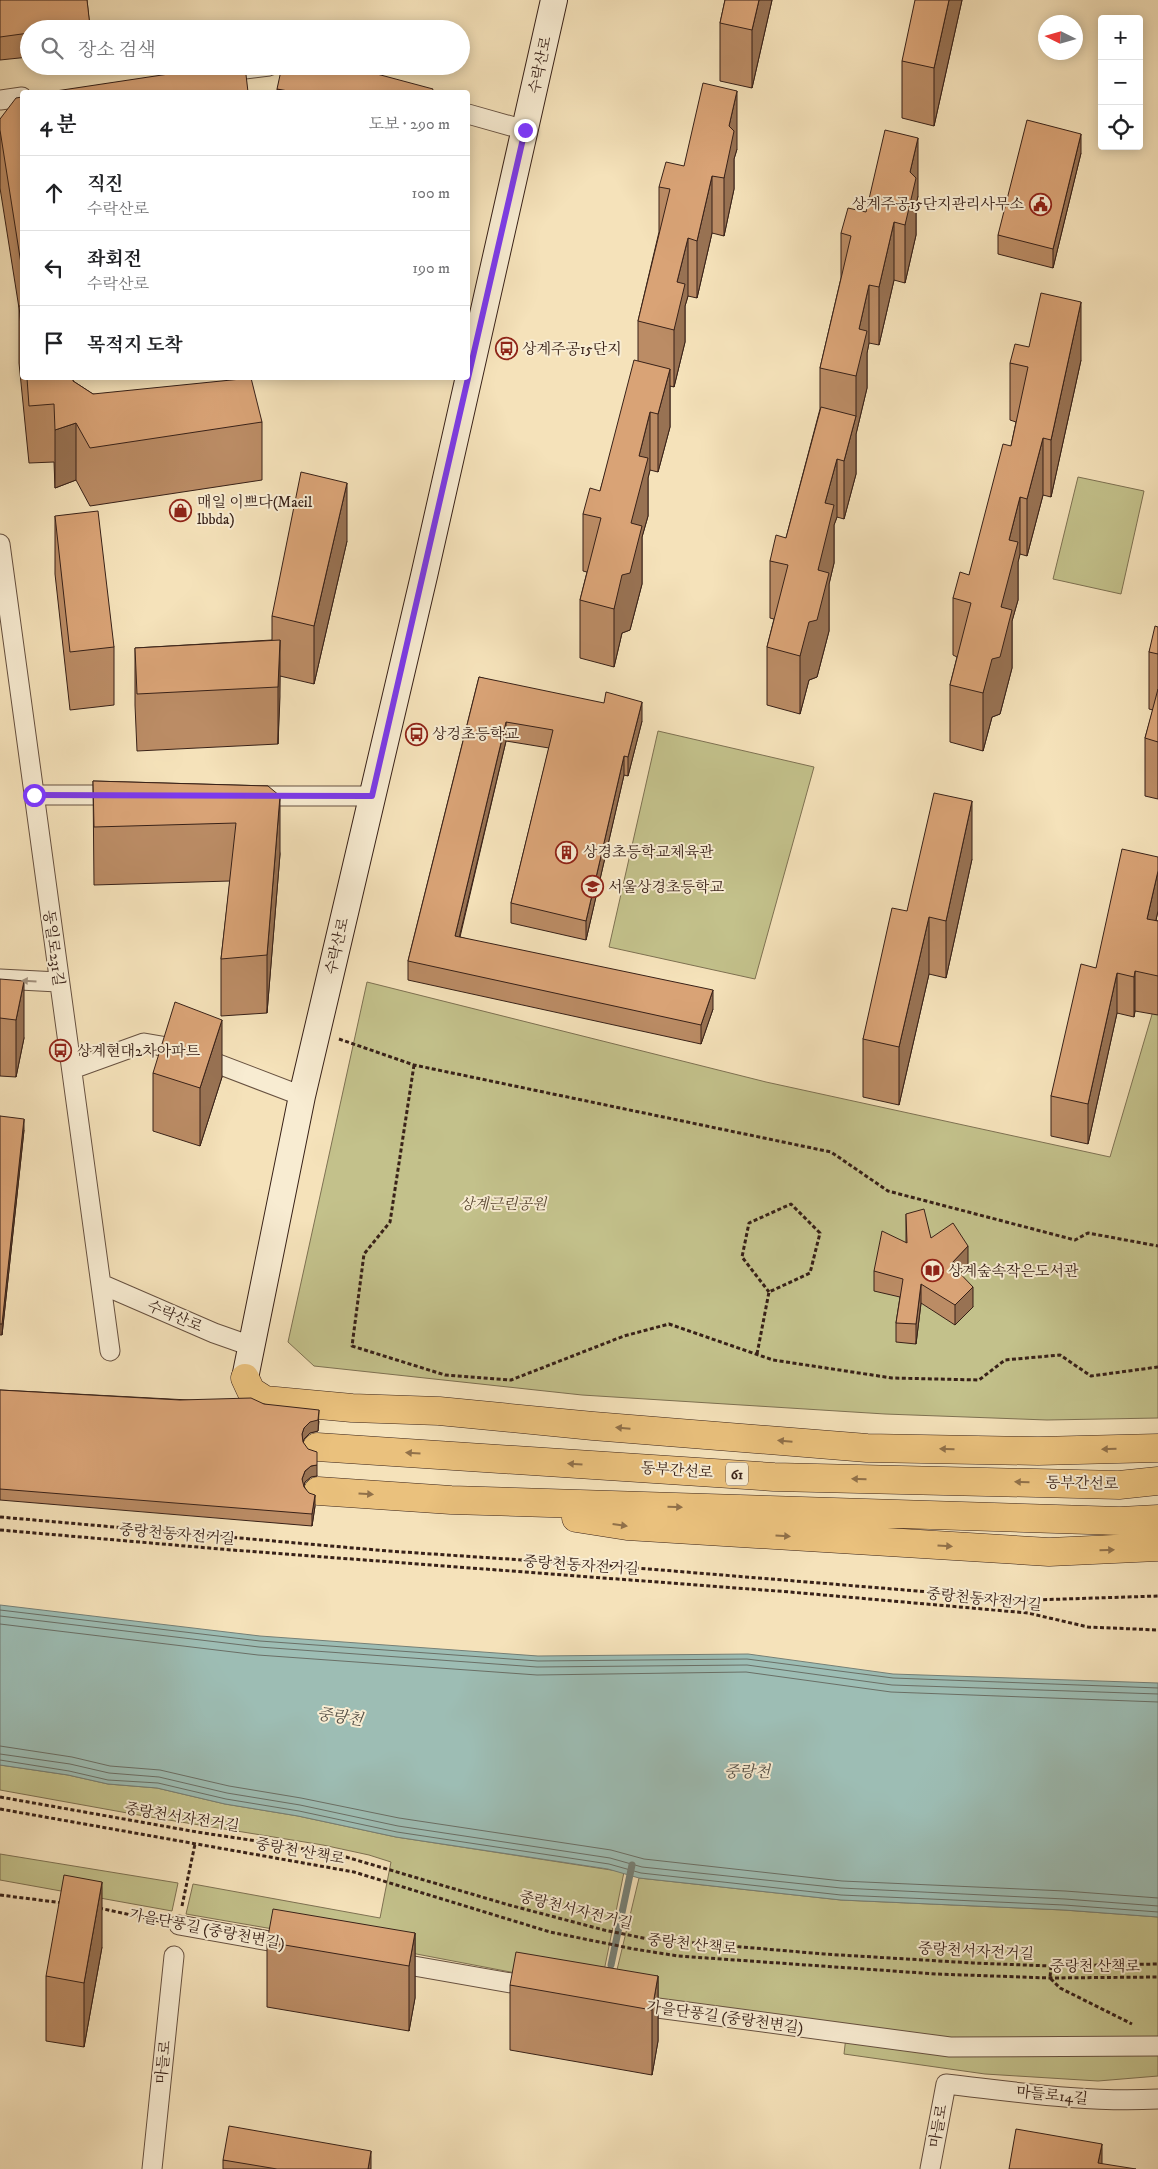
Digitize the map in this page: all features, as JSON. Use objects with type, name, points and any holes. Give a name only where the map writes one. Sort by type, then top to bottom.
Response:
[{"type":"highway","points":[[245,1378],[251,1392],[265,1400],[352,1408],[439,1411],[593,1426],[867,1448],[1038,1451],[1158,1448]]},
{"type":"highway","name":"동부간선로","points":[[317,1447],[774,1476],[1119,1485],[1158,1481]]},
{"type":"highway","points":[[318,1491],[451,1500],[1110,1521],[1158,1519]]},
{"type":"highway","points":[[451,1500],[627,1526],[1049,1552],[1158,1548]]},
{"type":"street","name":"수락산로","points":[[470,369],[554,0]]},
{"type":"street","points":[[0,100],[20,97]]},
{"type":"street","points":[[470,115],[525,130]]},
{"type":"street","name":"수락산로","points":[[245,1378],[302,1096],[468,380]]},
{"type":"street","name":"동일로231길","points":[[0,544],[7,651],[34,795],[58,982],[72,1069],[110,1351]]},
{"type":"street","points":[[34,795],[133,795]]},
{"type":"street","points":[[233,796],[372,796]]},
{"type":"street","points":[[0,979],[58,982]]},
{"type":"street","points":[[72,1069],[144,1043],[179,1049],[302,1096]]},
{"type":"street","name":"수락산로","points":[[101,1284],[251,1346]]},
{"type":"street","name":"가을단풍길 (중랑천변길)","points":[[179,1925],[314,1948]]},
{"type":"street","name":"마들로","points":[[152,2169],[174,1956]]},
{"type":"street","points":[[371,1958],[550,1990]]},
{"type":"street","name":"가을단풍길 (중랑천변길)","points":[[615,2001],[662,2010],[950,2047],[1158,2046]]},
{"type":"street","name":"마들로","points":[[930,2169],[946,2084]]},
{"type":"street","name":"마들로14길","points":[[946,2084],[1077,2099],[1158,2099]]},
{"type":"path","points":[[317,1032],[414,1065],[831,1152],[888,1191],[1075,1240],[1088,1233],[1158,1246]]},
{"type":"path","points":[[414,1065],[390,1222],[364,1254],[352,1346],[445,1375],[511,1380],[624,1336],[669,1324],[773,1360],[892,1378],[979,1380],[1005,1360],[1060,1355],[1091,1376],[1158,1367]]},
{"type":"path","points":[[791,1204],[820,1233],[810,1273],[770,1292],[742,1257],[749,1223],[791,1204]]},
{"type":"path","points":[[757,1354],[770,1292]]},
{"type":"path","points":[[0,1517],[378,1550],[1002,1598],[1034,1600],[1158,1596]]},
{"type":"path","name":"중랑천동자전거길","points":[[0,1530],[232,1550],[810,1594],[1028,1613],[1088,1627],[1158,1630]]},
{"type":"path","name":"중랑천서자전거길","points":[[0,1797],[197,1832],[283,1844],[346,1857],[509,1905],[624,1935],[680,1942],[824,1954],[1050,1966],[1158,1964]]},
{"type":"path","name":"중랑천 산책로","points":[[0,1809],[354,1872],[550,1932],[678,1956],[936,1974],[1050,1978],[1158,1977]]},
{"type":"path","points":[[186,1883],[195,1844]]},
{"type":"path","points":[[0,1895],[72,1904]]},
{"type":"path","name":"가을단풍길 (중랑천변길)","points":[[90,1907],[179,1925]]},
{"type":"path","points":[[1050,1966],[1050,1978],[1060,1988],[1140,2027]]},
{"type":"green space","points":[[1078,477],[1144,491],[1121,594],[1053,579]]},
{"type":"green space","points":[[658,731],[814,767],[755,979],[609,947]]},
{"type":"green space","name":"상계근린공원","points":[[367,982],[766,1082],[1110,1157],[1158,994],[1158,1418],[1047,1420],[885,1414],[582,1395],[314,1366],[288,1342]]},
{"type":"green space","points":[[0,1765],[68,1775],[108,1784],[157,1788],[225,1804],[298,1816],[396,1837],[624,1872],[604,1971],[616,1974],[639,1878],[841,1900],[1064,1910],[1158,1917],[1158,2076],[1098,2081],[985,2074],[844,2054],[847,2028],[683,2005],[406,1952],[186,1914],[193,1884],[380,1918],[391,1862],[323,1845],[0,1790]]},
{"type":"green space","points":[[0,1854],[178,1883],[172,1911],[0,1880]]},
{"type":"water","name":"중랑천","points":[[0,1605],[260,1636],[538,1656],[748,1654],[893,1674],[1158,1683],[1158,1917],[1064,1910],[841,1900],[639,1878],[608,1869],[396,1837],[298,1816],[225,1804],[157,1788],[108,1784],[68,1775],[0,1765]]},
{"type":"building","points":[[0,0],[87,0],[89,20],[20,20],[20,34],[0,37]]},
{"type":"building","points":[[725,0],[759,0],[752,30],[720,23]]},
{"type":"building","points":[[915,0],[949,0],[934,68],[902,61]]},
{"type":"building","points":[[162,75],[246,75],[248,90],[62,90]]},
{"type":"building","points":[[280,75],[381,75],[433,89],[283,90],[277,89]]},
{"type":"building","points":[[703,83],[737,91],[729,126],[734,131],[724,178],[712,176],[697,241],[688,238],[677,282],[685,284],[674,330],[638,321],[670,189],[659,187],[666,162],[684,166]]},
{"type":"building","points":[[20,97],[20,257],[0,130],[0,119],[16,98]]},
{"type":"building","name":"상계주공15단지관리사무소","points":[[1027,120],[1081,134],[1053,249],[998,235]]},
{"type":"building","points":[[885,130],[918,138],[910,172],[916,178],[905,225],[894,222],[879,287],[869,285],[859,329],[867,331],[856,376],[820,368],[851,236],[841,233],[848,208],[866,212]]},
{"type":"building","points":[[1041,293],[1081,302],[1051,440],[1043,438],[1027,499],[1020,497],[1009,540],[1018,542],[1001,607],[1012,610],[1000,657],[992,659],[983,693],[950,685],[971,603],[953,598],[960,572],[969,575],[1003,444],[1011,446],[1028,367],[1010,363],[1015,344],[1029,347]]},
{"type":"building","points":[[634,360],[670,369],[658,414],[650,412],[639,456],[648,458],[631,523],[642,526],[630,573],[622,575],[614,609],[580,600],[601,518],[583,514],[590,488],[600,491]]},
{"type":"building","points":[[27,380],[73,380],[93,394],[231,380],[252,380],[262,422],[90,448],[76,423],[55,430],[54,404],[29,406]]},
{"type":"building","points":[[821,407],[856,416],[844,461],[837,459],[825,503],[834,505],[818,570],[829,573],[817,620],[809,622],[800,656],[767,647],[788,565],[770,561],[776,535],[786,538]]},
{"type":"building","points":[[301,472],[347,483],[314,626],[272,616]]},
{"type":"building","points":[[98,511],[114,647],[70,652],[55,516]]},
{"type":"building","points":[[1155,626],[1158,627],[1158,654],[1149,652]]},
{"type":"building","points":[[280,640],[278,687],[137,694],[135,648]]},
{"type":"building","points":[[479,677],[604,703],[606,692],[642,702],[628,757],[624,756],[586,921],[511,903],[553,730],[506,722],[455,936],[713,990],[701,1025],[408,961]]},
{"type":"building","points":[[1158,689],[1158,742],[1145,738]]},
{"type":"building","points":[[93,781],[268,786],[280,796],[267,955],[221,959],[236,823],[94,827]]},
{"type":"building","points":[[934,793],[972,801],[946,921],[929,917],[899,1047],[863,1039],[892,908],[907,911]]},
{"type":"building","points":[[1122,849],[1158,857],[1158,871],[1147,919],[1158,921],[1158,976],[1135,971],[1134,977],[1117,973],[1088,1104],[1051,1096],[1081,964],[1096,968]]},
{"type":"building","points":[[0,979],[24,981],[16,1020],[0,1018]]},
{"type":"building","points":[[175,1002],[222,1020],[200,1088],[153,1073]]},
{"type":"building","points":[[0,1116],[24,1119],[2,1324],[0,1324]]},
{"type":"building","points":[[924,1209],[931,1238],[953,1223],[968,1246],[951,1264],[973,1287],[955,1305],[921,1284],[916,1324],[896,1323],[903,1279],[874,1271],[882,1231],[907,1243],[906,1214]]},
{"type":"building","points":[[0,1390],[180,1400],[251,1398],[264,1404],[319,1410],[318,1420],[310,1422],[304,1428],[302,1434],[303,1442],[308,1449],[317,1452],[317,1465],[311,1466],[305,1471],[302,1479],[304,1487],[309,1493],[315,1495],[312,1514],[0,1489]]},
{"type":"building","points":[[64,1875],[102,1882],[84,1983],[46,1976]]},
{"type":"building","points":[[273,1909],[415,1933],[409,1966],[267,1942]]},
{"type":"building","points":[[516,1952],[658,1976],[652,2010],[510,1985]]},
{"type":"building","points":[[229,2126],[371,2151],[368,2169],[277,2169],[223,2160]]},
{"type":"building","points":[[1016,2129],[1102,2144],[1098,2163],[1136,2169],[1009,2169]]},
{"type":"waterway","points":[[611,1965],[632,1865]]},
{"type":"place","name":"상계주공15단지관리사무소","points":[[1040,204]]},
{"type":"place","name":"상계주공15단지","points":[[506,349]]},
{"type":"place","name":"매일 이쁘다(Maeil lbbda)","points":[[181,511]]},
{"type":"place","name":"상겅초등학교","points":[[416,734]]},
{"type":"place","name":"상경초등학교체육관","points":[[567,852]]},
{"type":"place","name":"서울상경초등학교","points":[[592,887]]},
{"type":"place","name":"상계현대2차아파트","points":[[61,1051]]},
{"type":"place","name":"상계숲속작은도서관","points":[[932,1271]]},
{"type":"route","points":[[34,795],[372,796],[525,130]]}]
